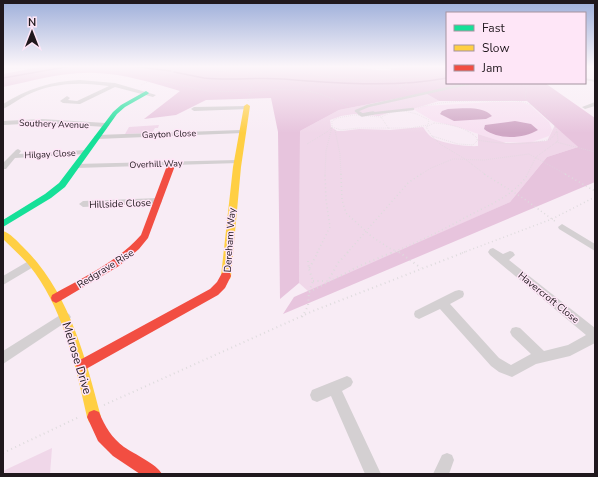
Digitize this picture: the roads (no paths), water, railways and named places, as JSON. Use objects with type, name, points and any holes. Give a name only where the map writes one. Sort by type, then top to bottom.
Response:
[{"type":"street","points":[[3,107],[28,92],[40,88]]},
{"type":"street","points":[[67,98],[63,101],[78,103],[108,88]]},
{"type":"street","points":[[3,224],[62,185],[119,109],[149,94],[126,88]]},
{"type":"street","points":[[3,102],[10,102]]},
{"type":"street","name":"Dereham Way","points":[[82,365],[214,292],[221,286],[226,277],[228,269],[233,195],[237,162],[241,132],[247,107],[198,108]]},
{"type":"street","name":"Southery Avenue","points":[[3,123],[42,121],[106,125]]},
{"type":"street","name":"Gayton Close","points":[[97,137],[241,132]]},
{"type":"street","name":"Hilgay Close","points":[[3,167],[16,153],[86,152]]},
{"type":"street","name":"Overhill Way","points":[[76,166],[237,162]]},
{"type":"street","name":"Redgrave Rise","points":[[56,298],[136,248],[145,236],[172,164]]},
{"type":"street","name":"Hillside Close","points":[[83,204],[93,207],[158,201]]},
{"type":"street","points":[[562,227],[595,248]]},
{"type":"street","name":"Melrose Drive","points":[[3,234],[32,263],[56,298],[65,317],[82,365],[96,426],[101,435],[110,445],[154,474]]},
{"type":"street","name":"Havercroft Close","points":[[493,252],[506,257],[595,336]]},
{"type":"street","points":[[3,282],[32,263]]},
{"type":"street","points":[[419,314],[459,294]]},
{"type":"street","points":[[442,303],[495,362],[503,368],[512,371],[534,359],[568,352],[582,346],[595,336]]},
{"type":"street","points":[[3,358],[65,317]]},
{"type":"street","points":[[516,332],[542,357]]},
{"type":"street","points":[[316,395],[347,382]]},
{"type":"street","points":[[334,388],[373,474]]},
{"type":"street","points":[[441,474],[447,460]]},
{"type":"lane","points":[[413,110],[394,110],[362,115],[356,112],[356,110],[368,106],[447,88]]}]
